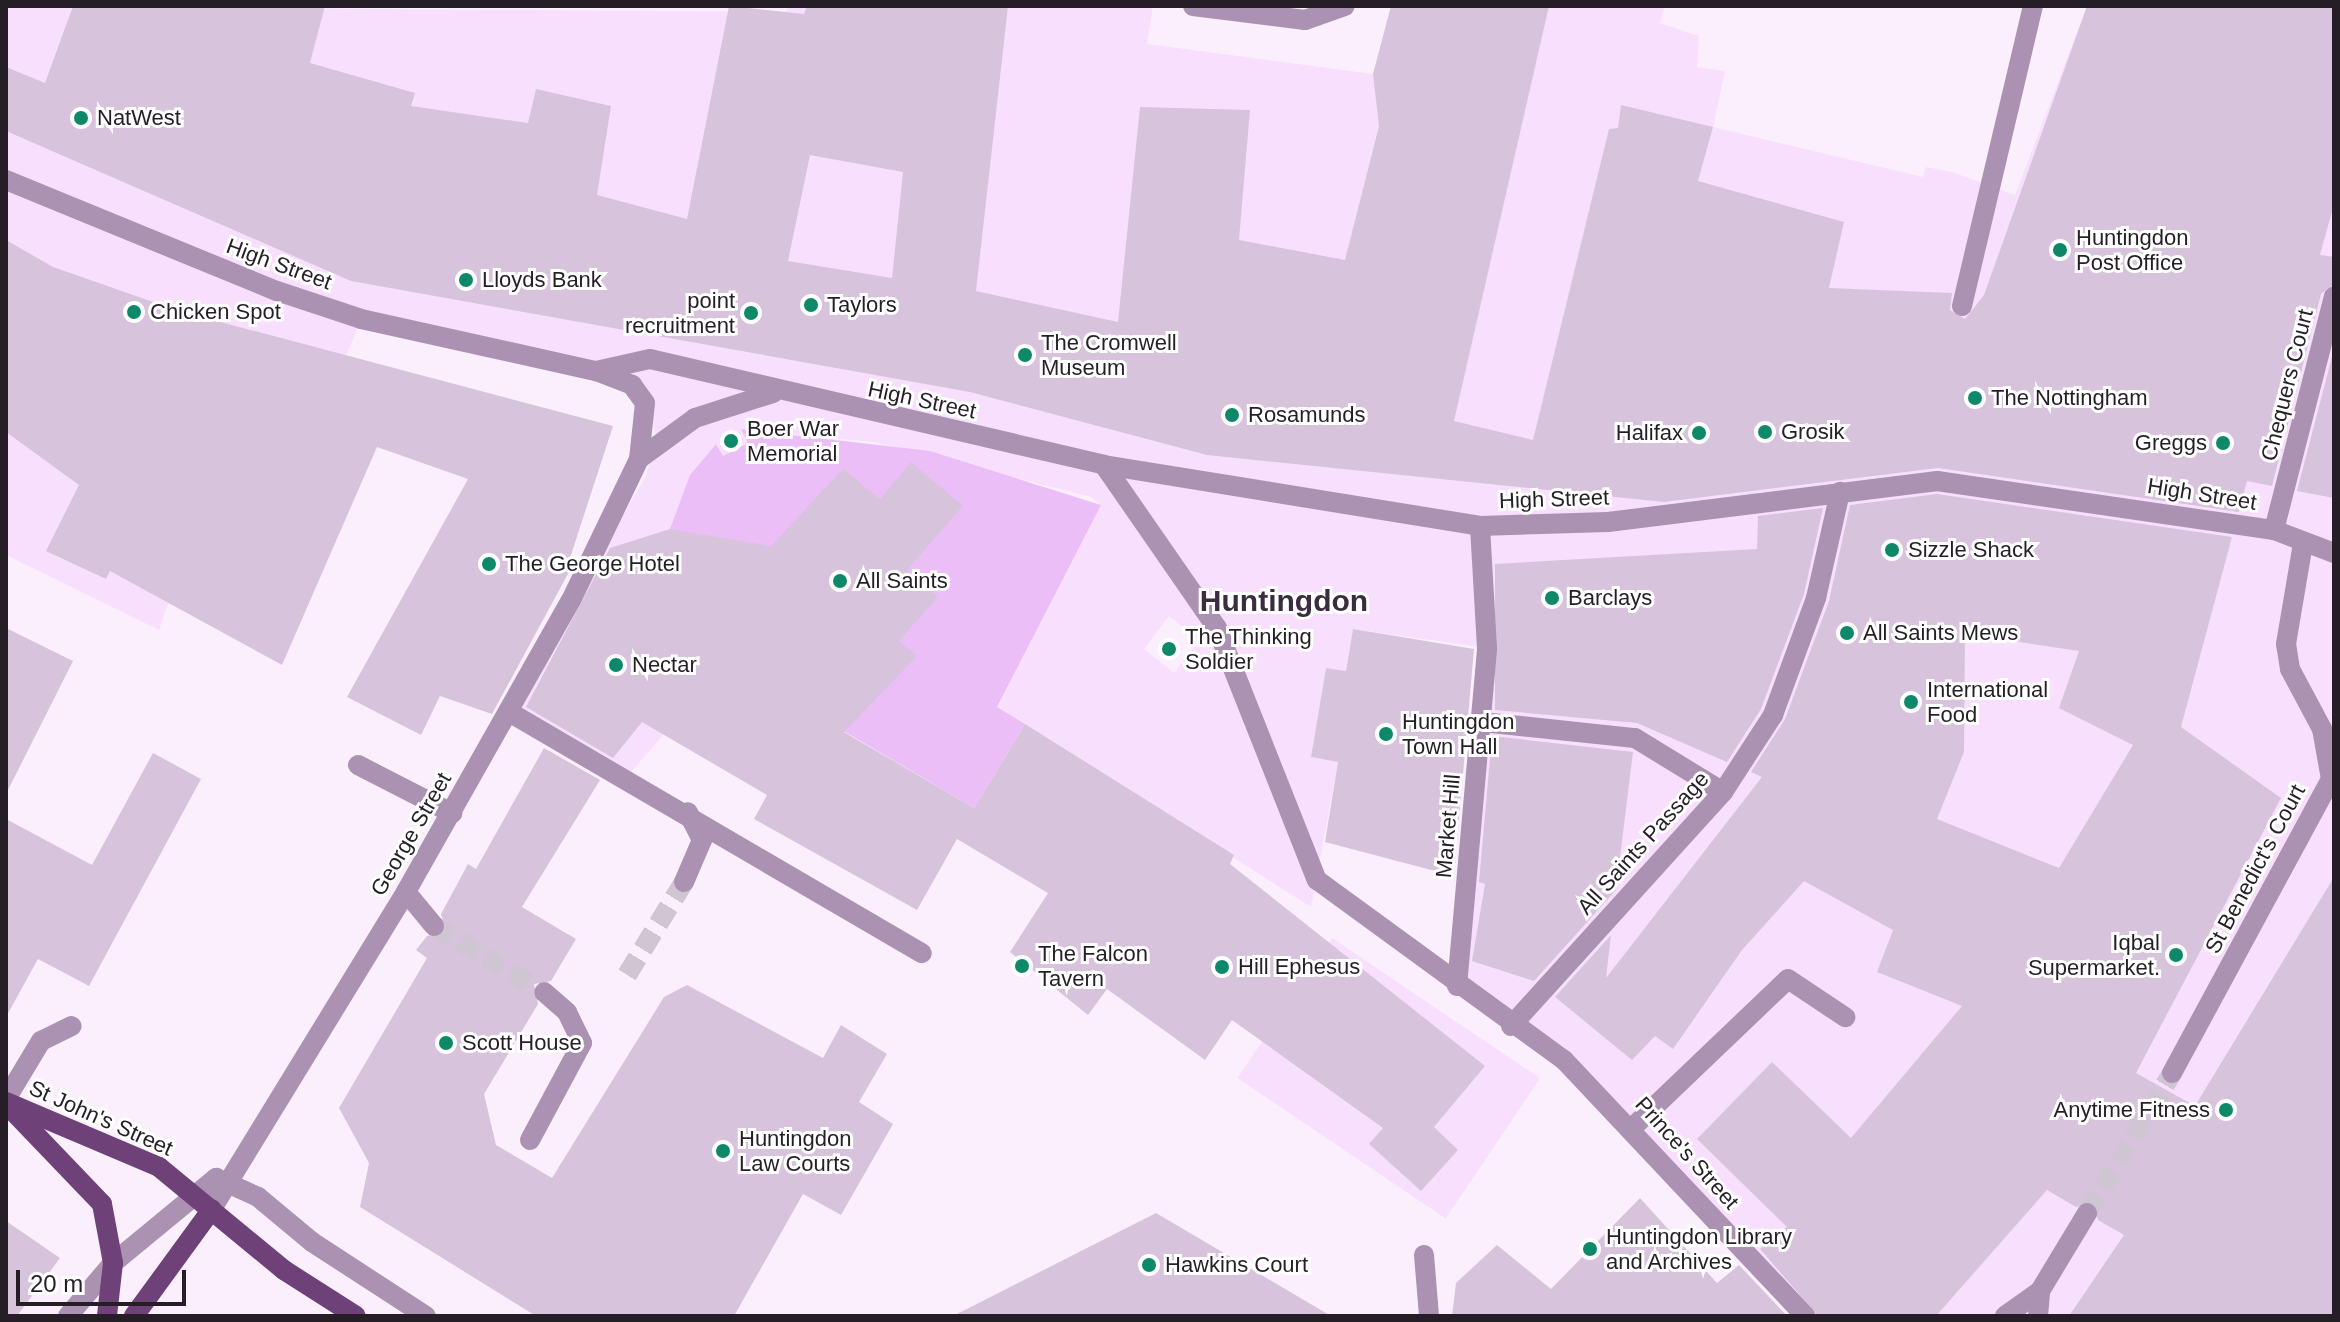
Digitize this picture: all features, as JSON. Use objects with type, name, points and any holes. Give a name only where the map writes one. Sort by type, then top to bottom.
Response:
[{"type":"main road","name":"St John's Street","points":[[6,1102],[159,1167],[196,1194],[284,1270],[356,1316]]},
{"type":"main road","points":[[6,1102],[102,1204],[113,1263],[107,1316]]},
{"type":"main road","name":"George Street","points":[[134,1316],[212,1209]]},
{"type":"street","points":[[1193,6],[1305,20],[1345,6]]},
{"type":"street","points":[[1962,306],[2033,6]]},
{"type":"street","name":"High Street","points":[[6,180],[130,235],[361,319],[596,371],[650,359],[779,392],[1104,465],[1480,526],[1608,522],[1937,481],[2274,530],[2334,553]]},
{"type":"street","name":"Chequers Court","points":[[2274,530],[2334,297]]},
{"type":"street","name":"George Street","points":[[212,1209],[452,813],[509,712],[639,459],[645,403],[632,385],[596,371]]},
{"type":"street","name":"High Street","points":[[639,459],[695,418],[779,392]]},
{"type":"street","points":[[1104,465],[1217,628],[1317,880],[1511,1026]]},
{"type":"street","name":"All Saints Passage","points":[[1511,1026],[1723,792],[1773,715],[1816,598],[1840,492]]},
{"type":"street","name":"Market Hill","points":[[1457,986],[1482,722],[1480,526]]},
{"type":"street","name":"St Benedict's Court","points":[[2172,1073],[2331,779],[2330,752],[2286,644],[2303,543]]},
{"type":"street","points":[[509,712],[688,812],[922,953]]},
{"type":"street","points":[[1482,722],[1635,738],[1723,792]]},
{"type":"street","points":[[358,765],[452,813]]},
{"type":"street","points":[[684,882],[702,840],[688,812]]},
{"type":"street","points":[[406,892],[434,926]]},
{"type":"street","points":[[1633,1127],[1788,979],[1845,1017]]},
{"type":"street","points":[[530,1140],[582,1043],[567,1012],[544,992]]},
{"type":"street","points":[[6,1102],[41,1041],[72,1026]]},
{"type":"street","name":"Prince's Street","points":[[1511,1026],[1598,1093],[1633,1127],[1805,1316]]},
{"type":"street","points":[[68,1316],[113,1263],[216,1178],[230,1181],[426,1316]]},
{"type":"street","points":[[2005,1316],[2040,1291],[2087,1213]]},
{"type":"street","points":[[1424,1255],[1429,1316]]},
{"type":"street","points":[[2038,1316],[2040,1291]]},
{"type":"shaded area","points":[[6,6],[786,12],[789,6],[1153,6],[1147,44],[1373,74],[1391,6],[1665,6],[1660,23],[1699,36],[1697,67],[1725,71],[1713,127],[1923,177],[1926,167],[1952,172],[2015,195],[2087,6],[2334,6],[2334,1316],[1805,1316],[1633,1127],[1457,986],[1486,648],[1353,629],[1346,671],[1326,668],[1311,757],[1338,762],[1311,907],[997,708],[1100,504],[1091,497],[874,442],[742,430],[749,442],[723,456],[716,444],[690,475],[670,727],[626,778],[509,712],[646,476],[656,438],[648,398],[633,381],[364,313],[273,529],[169,601],[159,630],[6,555]],"holes":[[[1169,616],[1199,640],[1174,673],[1144,649]]]},
{"type":"shaded area","points":[[741,429],[930,451],[1101,505],[997,707],[1025,724],[974,808],[713,654],[670,529],[690,475],[716,444],[723,456],[748,443]]},
{"type":"shaded area","points":[[1332,938],[1540,1078],[1446,1218],[1237,1078]]},
{"type":"building","points":[[73,6],[325,6],[310,63],[415,93],[411,106],[528,123],[536,89],[611,106],[597,195],[687,219],[729,6],[804,14],[807,6],[1008,6],[976,291],[1118,322],[1140,107],[1250,110],[1239,240],[1345,260],[1379,126],[1373,74],[1391,6],[1549,6],[1454,421],[1533,440],[1609,129],[1618,128],[1621,105],[1713,127],[1698,181],[1844,222],[1829,288],[1952,293],[1950,310],[1965,319],[1984,295],[2087,6],[2334,6],[2334,204],[2320,255],[2334,257],[2334,284],[2321,294],[2272,486],[2247,481],[2239,512],[1938,468],[1664,502],[1207,455],[970,392],[351,281],[6,131],[6,67],[45,83]],"holes":[[[810,155],[903,172],[892,278],[788,261]]]},
{"type":"building","points":[[6,240],[53,267],[179,311],[613,426],[569,561],[576,559],[492,714],[440,696],[421,735],[347,697],[468,479],[377,447],[282,665],[110,571],[106,579],[46,551],[79,485],[6,432]]},
{"type":"building","points":[[2334,349],[2334,498],[2297,491]]},
{"type":"building","points":[[911,462],[963,506],[907,570],[938,597],[899,641],[917,656],[844,732],[974,808],[971,813],[1025,724],[1234,855],[1230,864],[1485,1066],[1434,1127],[1458,1150],[1421,1191],[1369,1144],[1383,1128],[1232,1020],[1205,1060],[1107,989],[1088,1015],[1010,952],[1048,893],[957,839],[917,910],[754,819],[767,795],[642,722],[613,758],[526,707],[610,548],[670,529],[771,546],[843,469],[880,499]]},
{"type":"building","points":[[1937,494],[2232,537],[2181,727],[2281,798],[2136,1073],[2195,1106],[2334,877],[2334,1316],[2069,1316],[2124,1235],[2098,1220],[2093,1202],[2076,1207],[2047,1190],[1936,1316],[1818,1316],[1760,1249],[1787,1227],[1697,1139],[1772,1062],[1851,1138],[1962,1006],[1877,972],[1893,930],[1804,881],[1742,950],[1673,1049],[1655,1036],[1632,1060],[1555,997],[1611,935],[1606,978],[1762,777],[1751,772],[1785,719],[1829,601],[1850,505]],"holes":[[[1965,634],[2079,651],[2059,708],[2133,745],[2059,868],[1937,819],[1964,752]]]},
{"type":"building","points":[[1823,508],[1804,594],[1761,709],[1727,762],[1637,723],[1495,710],[1495,564],[1757,549],[1758,516]]},
{"type":"building","points":[[6,628],[73,661],[6,794]]},
{"type":"building","name":"Huntingdon Town Hall","points":[[1353,629],[1474,649],[1454,876],[1325,842],[1338,762],[1311,757],[1326,668],[1346,671]]},
{"type":"building","points":[[1492,736],[1633,752],[1616,890],[1534,981],[1472,961],[1485,884],[1479,882]]},
{"type":"building","points":[[544,748],[600,780],[522,907],[576,939],[551,981],[534,984],[538,1004],[484,1094],[496,1145],[552,1178],[664,997],[687,985],[823,1058],[841,1025],[887,1054],[859,1102],[893,1124],[841,1215],[803,1194],[734,1316],[536,1316],[360,1207],[369,1163],[339,1108],[427,958],[416,950],[427,936],[446,931],[441,914],[468,864],[476,869]]},
{"type":"building","points":[[153,753],[201,779],[89,986],[38,959],[6,1017],[6,819],[92,865]]},
{"type":"building","name":"Huntingdon Library and Archives","points":[[1640,1198],[1717,1283],[1739,1265],[1787,1316],[1452,1316],[1456,1283],[1497,1245],[1551,1289]]},
{"type":"building","name":"Hawkins Court","points":[[1156,1213],[1331,1316],[953,1316]]},
{"type":"building","points":[[6,1221],[60,1258],[17,1316],[6,1316]]},
{"type":"tunnel","points":[[627,975],[684,882]]},
{"type":"tunnel","points":[[434,926],[544,992]]},
{"type":"tunnel","points":[[2087,1213],[2172,1073]]},
{"type":"place","name":"NatWest","points":[[81,118]]},
{"type":"place","name":"Huntingdon Post Office","points":[[2060,250]]},
{"type":"place","name":"Lloyds Bank","points":[[466,280]]},
{"type":"place","name":"Taylors","points":[[811,305]]},
{"type":"place","name":"Chicken Spot","points":[[134,312]]},
{"type":"place","name":"point recruitment","points":[[751,313]]},
{"type":"place","name":"The Cromwell Museum","points":[[1025,355]]},
{"type":"place","name":"The Nottingham","points":[[1975,398]]},
{"type":"place","name":"Rosamunds","points":[[1232,415]]},
{"type":"place","name":"Grosik","points":[[1765,432]]},
{"type":"place","name":"Halifax","points":[[1699,433]]},
{"type":"place","name":"Boer War Memorial","points":[[731,441]]},
{"type":"place","name":"Greggs","points":[[2223,443]]},
{"type":"place","name":"Sizzle Shack","points":[[1892,550]]},
{"type":"place","name":"The George Hotel","points":[[489,564]]},
{"type":"place","name":"All Saints","points":[[840,581]]},
{"type":"place","name":"Barclays","points":[[1552,598]]},
{"type":"place","name":"All Saints Mews","points":[[1847,633]]},
{"type":"place","name":"The Thinking Soldier","points":[[1169,649]]},
{"type":"place","name":"Nectar","points":[[616,665]]},
{"type":"place","name":"International Food","points":[[1911,702]]},
{"type":"place","name":"Huntingdon Town Hall","points":[[1386,734]]},
{"type":"place","name":"Iqbal Supermarket.","points":[[2176,955]]},
{"type":"place","name":"The Falcon Tavern","points":[[1022,966]]},
{"type":"place","name":"Hill Ephesus","points":[[1222,967]]},
{"type":"place","name":"Scott House","points":[[446,1043]]},
{"type":"place","name":"Anytime Fitness","points":[[2226,1110]]},
{"type":"place","name":"Huntingdon Law Courts","points":[[723,1151]]},
{"type":"place","name":"Huntingdon Library and Archives","points":[[1590,1249]]},
{"type":"place","name":"Hawkins Court","points":[[1149,1265]]},
{"type":"district","name":"Huntingdon","points":[[1284,601]]}]
